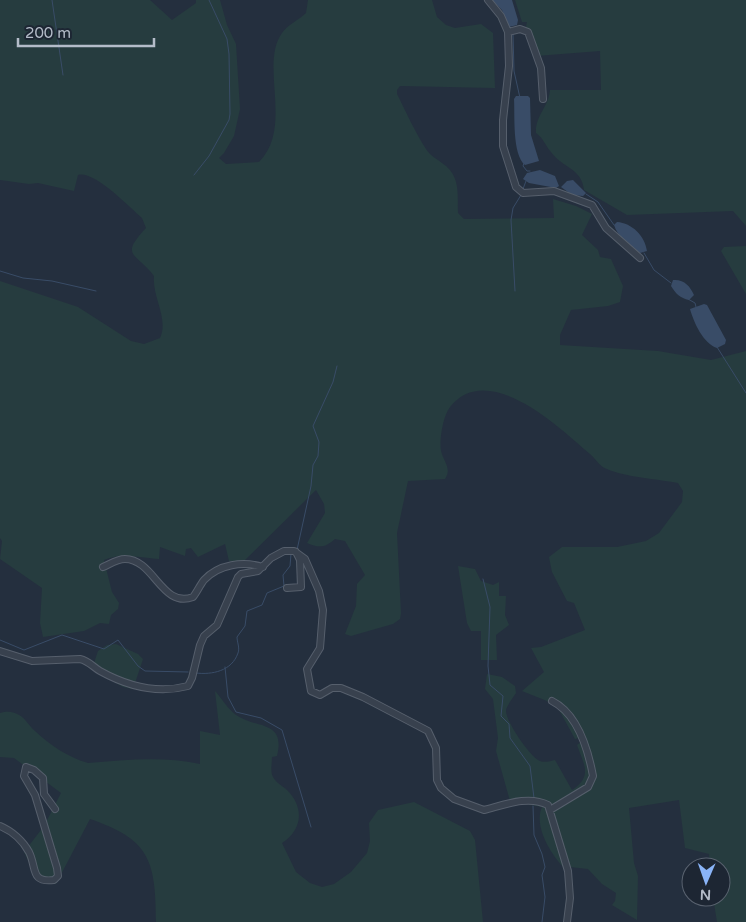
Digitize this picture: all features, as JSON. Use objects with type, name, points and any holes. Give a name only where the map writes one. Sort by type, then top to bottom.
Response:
[{"type":"street","points":[[488,0],[501,16],[508,32],[509,66],[502,137],[508,169],[516,187],[522,193],[554,191],[592,206],[606,228],[640,258]]},
{"type":"street","points":[[508,32],[520,29],[528,32],[541,68],[543,99]]},
{"type":"street","points":[[0,651],[32,660],[80,659],[87,661],[100,671],[142,688],[188,686],[204,636],[217,625],[240,574],[255,573],[281,552],[290,550],[296,552],[308,564],[322,602],[320,648],[307,669],[310,688],[313,693],[320,695],[332,688],[341,688],[369,700],[428,731],[437,754],[438,783],[444,792],[454,799],[484,810],[500,804],[517,802],[543,803],[550,810],[554,831],[564,857],[569,878],[570,898],[567,922]]},
{"type":"street","points":[[287,588],[301,587],[300,560],[296,552]]},
{"type":"street","points":[[103,566],[122,559],[140,563],[171,595],[184,599],[193,597],[208,576],[224,568],[243,563],[263,567]]},
{"type":"street","points":[[550,810],[588,787],[594,776],[579,732],[569,712],[552,701]]},
{"type":"street","points":[[0,826],[14,834],[26,848],[37,876],[44,881],[54,880],[58,876],[57,868],[34,795],[24,776],[26,767],[34,770],[43,778],[44,794],[55,809]]},
{"type":"green space","points":[[0,0],[150,0],[172,20],[196,3],[196,0],[220,0],[227,25],[236,44],[240,109],[234,136],[219,158],[226,164],[259,162],[269,148],[274,132],[276,114],[274,62],[276,46],[284,30],[306,13],[308,0],[432,0],[437,17],[446,25],[455,28],[481,24],[493,33],[495,88],[400,86],[397,94],[414,129],[428,152],[451,171],[457,188],[458,213],[464,219],[554,218],[553,199],[576,206],[592,214],[582,235],[598,250],[600,257],[611,259],[623,286],[620,302],[608,306],[571,310],[560,335],[560,345],[658,351],[711,360],[746,351],[746,922],[717,922],[715,907],[731,907],[731,857],[709,857],[709,854],[685,848],[679,800],[629,808],[634,863],[638,876],[637,920],[612,905],[615,901],[616,893],[602,884],[588,869],[570,867],[566,870],[545,841],[540,823],[542,807],[510,801],[496,751],[498,738],[493,699],[485,689],[487,674],[502,677],[515,686],[516,693],[506,710],[507,715],[519,738],[531,753],[542,762],[555,760],[572,790],[579,785],[585,775],[584,764],[577,745],[581,742],[579,738],[575,739],[558,708],[547,701],[522,691],[544,672],[531,648],[541,647],[585,630],[574,603],[567,601],[552,572],[549,557],[562,547],[617,547],[646,541],[659,533],[682,502],[683,491],[678,483],[632,476],[604,468],[543,415],[503,394],[484,390],[466,394],[450,407],[442,428],[441,441],[441,451],[448,468],[445,479],[408,481],[397,533],[401,613],[400,619],[393,624],[351,636],[345,634],[356,606],[357,584],[365,575],[345,541],[335,539],[322,546],[307,543],[325,513],[324,504],[316,490],[244,561],[229,561],[225,544],[198,557],[191,548],[186,549],[185,556],[160,547],[159,559],[117,556],[104,560],[112,592],[119,603],[118,609],[111,615],[109,624],[100,623],[84,631],[43,637],[40,623],[42,588],[0,559],[2,541],[0,538],[0,281],[78,307],[131,341],[144,344],[160,338],[163,323],[155,292],[154,276],[136,258],[132,250],[133,244],[146,228],[142,218],[120,198],[93,178],[85,175],[78,175],[74,191],[38,183],[29,184],[0,180]]},
{"type":"green space","points":[[515,0],[746,0],[746,226],[733,211],[627,215],[584,190],[580,177],[555,157],[536,133],[536,127],[550,90],[601,90],[600,51],[536,56],[526,27],[527,22],[522,22]]},
{"type":"green space","points":[[746,246],[746,294],[721,251],[724,247]]},
{"type":"green space","points":[[458,566],[475,569],[481,581],[493,585],[499,582],[499,596],[506,596],[505,615],[509,625],[496,635],[497,660],[481,660],[481,631],[471,631],[467,623]]},
{"type":"green space","points":[[116,644],[138,654],[143,659],[133,689],[123,687],[92,669],[98,651],[107,645]]},
{"type":"green space","points":[[215,691],[236,715],[267,727],[277,736],[279,744],[277,756],[272,757],[272,775],[293,797],[299,811],[299,818],[294,832],[282,843],[296,872],[310,883],[322,887],[334,884],[351,872],[367,853],[370,841],[369,823],[378,810],[414,802],[470,831],[475,840],[483,922],[156,922],[154,882],[145,854],[125,835],[90,819],[56,884],[40,876],[24,852],[44,826],[61,793],[14,758],[0,757],[0,713],[10,712],[19,715],[53,746],[74,758],[88,763],[158,759],[200,764],[200,731],[220,735]]},
{"type":"water","points":[[492,0],[512,0],[518,20],[517,25],[509,27],[502,10]]},
{"type":"water","points":[[516,96],[528,96],[530,98],[531,135],[539,161],[525,165],[521,160],[516,144],[514,99]]},
{"type":"water","points":[[540,170],[555,176],[559,186],[556,188],[529,183],[523,179],[527,173]]},
{"type":"water","points":[[573,180],[586,193],[583,196],[572,195],[561,187],[567,181]]},
{"type":"water","points":[[617,222],[628,225],[637,231],[644,240],[647,251],[640,253],[624,241],[614,225]]},
{"type":"water","points":[[673,280],[686,284],[694,295],[689,300],[681,297],[671,286]]},
{"type":"water","points":[[704,304],[707,305],[726,340],[725,344],[717,348],[703,337],[690,309]]},
{"type":"waterway","points":[[52,0],[63,75]]},
{"type":"waterway","points":[[194,175],[209,156],[229,120],[230,114],[227,39],[209,0]]},
{"type":"waterway","points":[[513,34],[514,71],[520,98]]},
{"type":"waterway","points":[[524,163],[523,166],[527,171],[530,171]]},
{"type":"waterway","points":[[523,189],[526,181]]},
{"type":"waterway","points":[[586,194],[598,202],[614,225]]},
{"type":"waterway","points":[[515,291],[511,220],[513,208],[521,195]]},
{"type":"waterway","points":[[644,253],[654,270],[671,283]]},
{"type":"waterway","points":[[0,271],[23,278],[52,281],[96,291]]},
{"type":"waterway","points":[[688,299],[695,303],[696,307]]},
{"type":"waterway","points":[[717,347],[746,393]]},
{"type":"waterway","points":[[297,550],[311,486],[313,465],[318,456],[319,442],[313,426],[333,382],[337,366]]},
{"type":"waterway","points":[[196,673],[221,670],[226,668],[235,659],[239,651],[237,637],[245,626],[247,611],[262,605],[267,593],[284,586],[283,575],[290,566],[291,554]]},
{"type":"waterway","points":[[483,579],[490,607],[488,666],[490,685],[503,696],[501,716],[509,724],[510,738],[530,766],[534,798]]},
{"type":"waterway","points":[[0,640],[24,650],[62,635],[104,649],[118,640],[138,666],[145,671],[188,672]]},
{"type":"waterway","points":[[225,667],[228,697],[236,712],[261,718],[282,730],[311,827]]},
{"type":"waterway","points":[[533,806],[534,835],[545,867],[542,875],[545,897],[542,922]]}]
